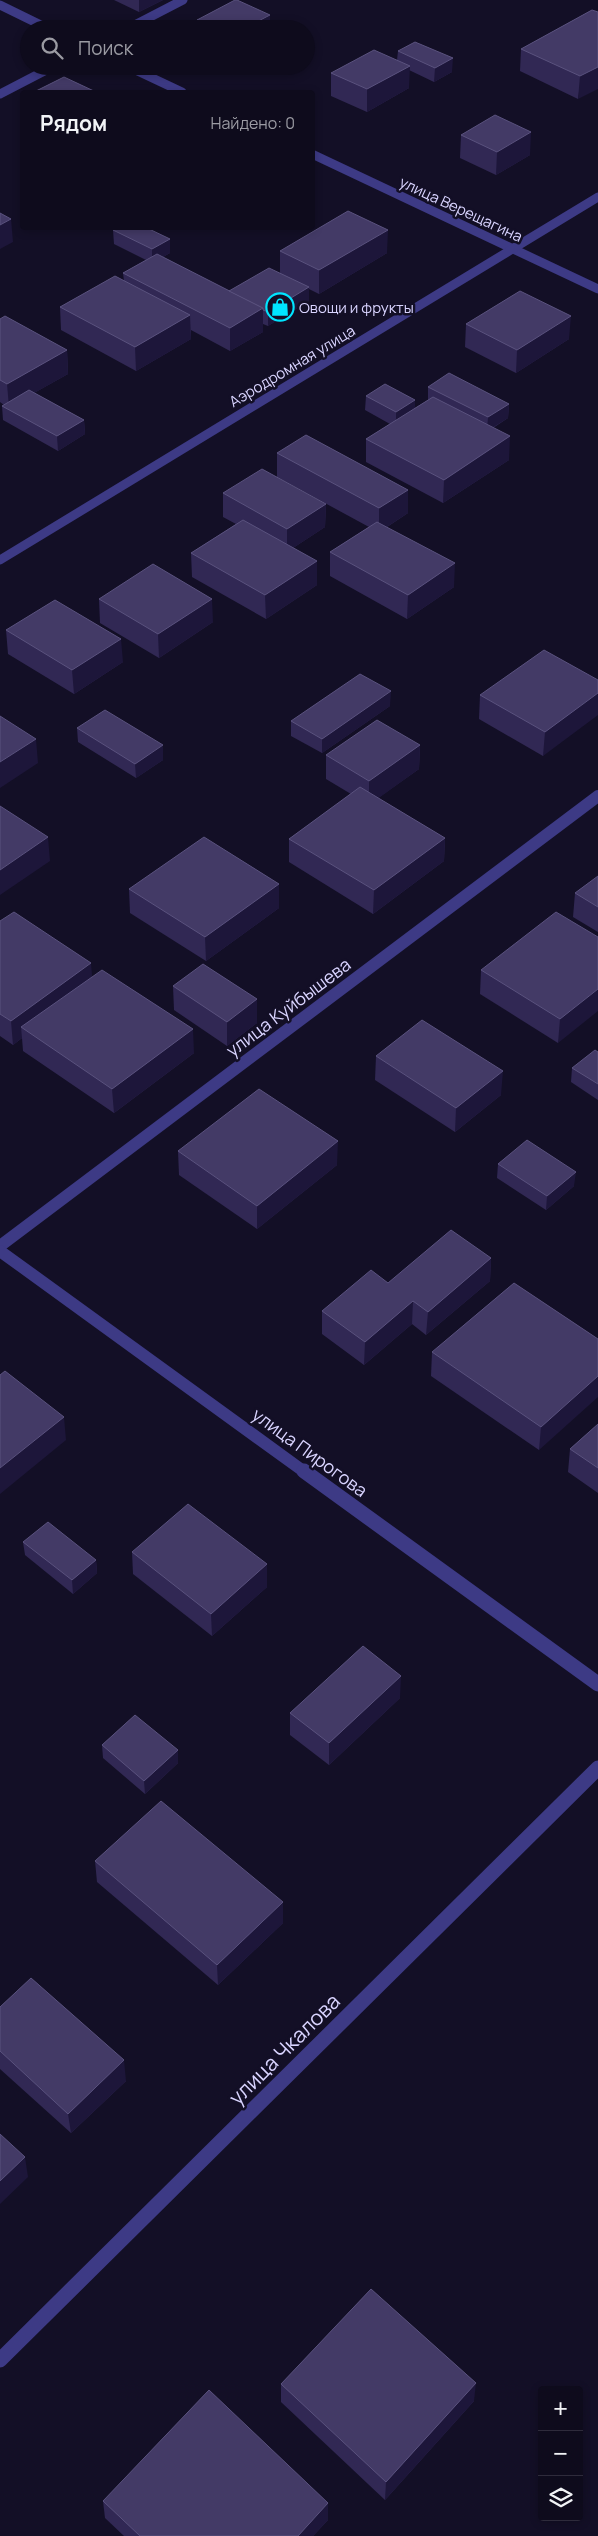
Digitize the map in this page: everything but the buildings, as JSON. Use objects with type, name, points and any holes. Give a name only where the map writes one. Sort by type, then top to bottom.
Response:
[{"type":"street","points":[[145,20],[184,0]]},
{"type":"street","points":[[0,5],[31,20]]},
{"type":"street","points":[[0,94],[37,75]]},
{"type":"street","points":[[146,75],[178,90]]},
{"type":"street","name":"улица Верещагина","points":[[315,155],[598,289]]},
{"type":"street","name":"Аэродромная улица","points":[[0,560],[598,198]]},
{"type":"street","name":"улица Куйбышева","points":[[0,1246],[598,796]]},
{"type":"street","name":"улица Пирогова","points":[[0,1251],[598,1684]]},
{"type":"street","name":"улица Чкалова","points":[[0,2360],[598,1768]]},
{"type":"place","name":"Овощи и фрукты","points":[[280,307]]}]
